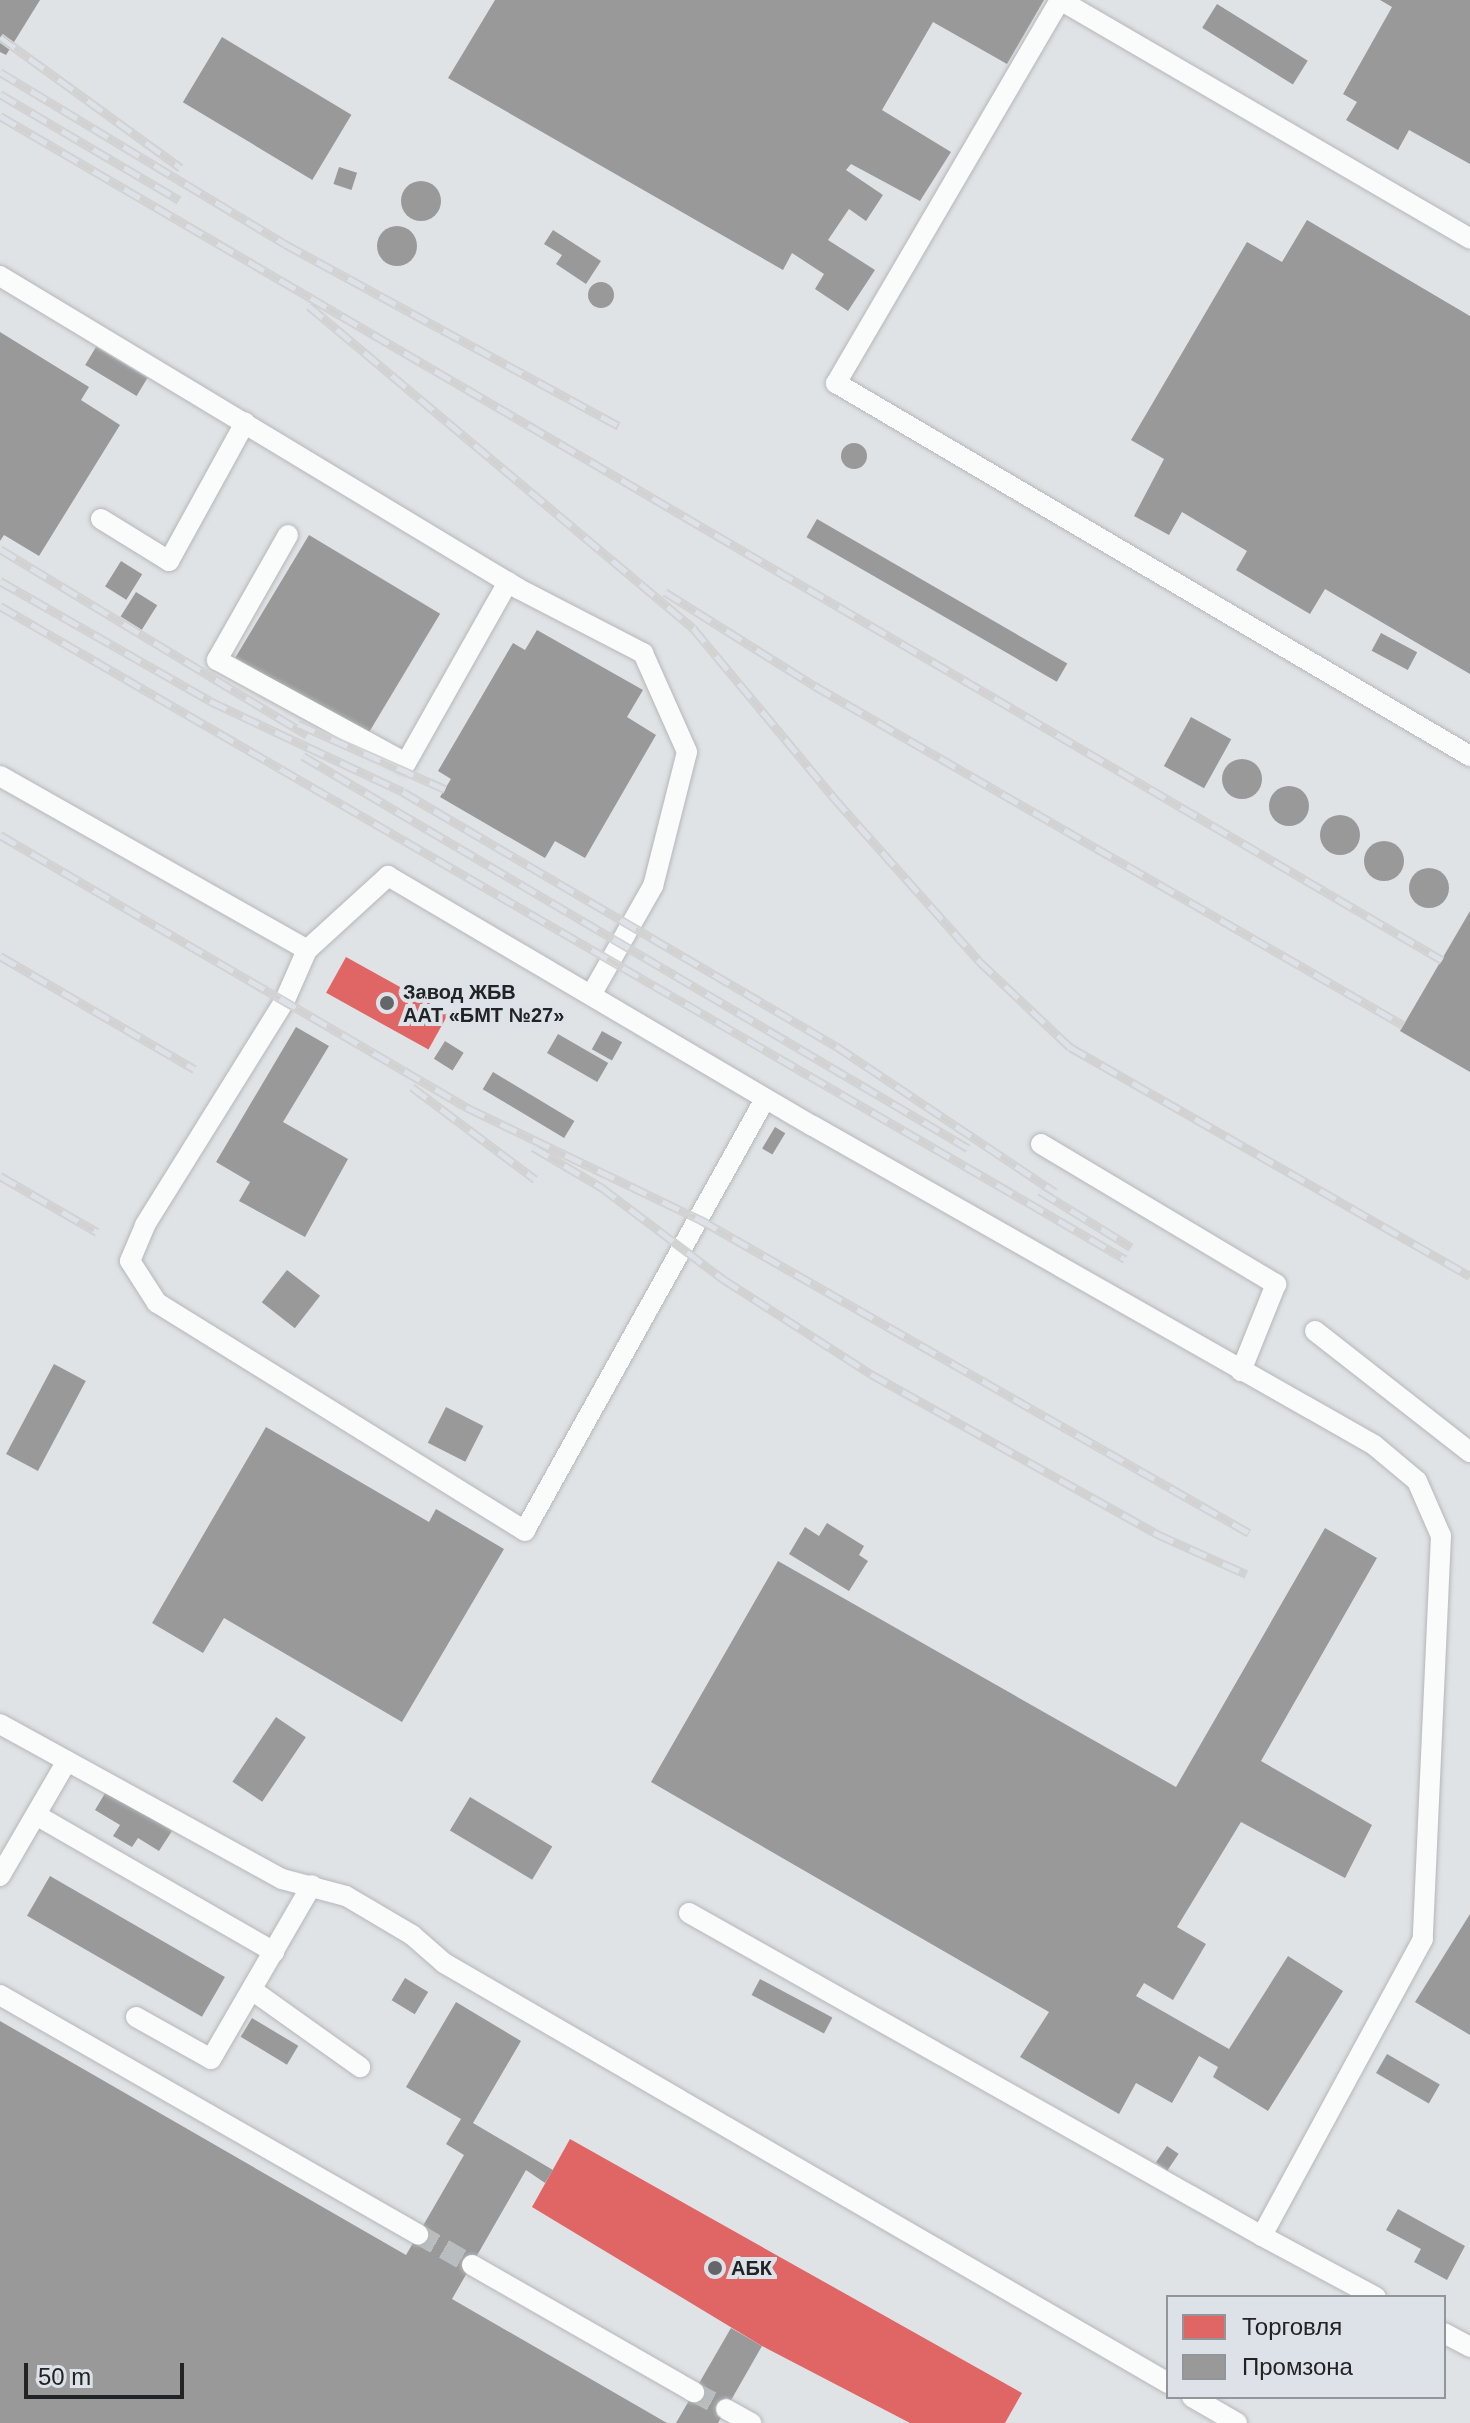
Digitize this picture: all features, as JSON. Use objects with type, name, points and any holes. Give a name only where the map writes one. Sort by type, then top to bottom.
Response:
[{"type":"street","points":[[1470,239],[1060,0],[836,383],[1470,756]]},
{"type":"street","points":[[0,276],[508,582],[643,653],[687,752],[653,886],[591,995]]},
{"type":"street","points":[[101,519],[169,561],[245,423]]},
{"type":"street","points":[[288,535],[217,660],[406,763],[508,582]]},
{"type":"street","points":[[0,776],[307,950]]},
{"type":"street","points":[[765,1099],[525,1531],[157,1303],[130,1261],[145,1225],[285,1000],[307,950],[388,876],[765,1099],[1374,1445],[1417,1481],[1441,1536],[1423,1939],[1262,2236]]},
{"type":"street","points":[[1041,1144],[1276,1284],[1241,1371]]},
{"type":"street","points":[[1315,1331],[1470,1452]]},
{"type":"street","points":[[0,1724],[282,1879],[346,1896],[412,1935],[444,1963],[1166,2382]]},
{"type":"street","points":[[0,1876],[67,1761]]},
{"type":"street","points":[[36,1815],[274,1952]]},
{"type":"street","points":[[136,2017],[211,2059],[312,1885]]},
{"type":"street","points":[[689,1913],[1372,2295]]},
{"type":"street","points":[[252,1990],[360,2067]]},
{"type":"street","points":[[0,1995],[418,2234]]},
{"type":"street","points":[[472,2265],[694,2392]]},
{"type":"street","points":[[1446,2334],[1470,2347]]},
{"type":"street","points":[[1195,2399],[1237,2423]]},
{"type":"street","points":[[726,2409],[751,2423]]},
{"type":"building: Торговля","name":"Завод ЖБВ ААТ «БМТ №27»","points":[[346,957],[448,1014],[428,1050],[326,993]]},
{"type":"building: Торговля","name":"АБК","points":[[570,2139],[1022,2393],[1005,2423],[910,2423],[762,2346],[532,2207]]},
{"type":"building: Промзона","points":[[0,0],[40,0],[6,55],[0,52]]},
{"type":"building: Промзона","points":[[495,0],[1044,0],[1007,64],[933,22],[882,110],[951,152],[920,201],[851,164],[846,170],[883,195],[866,221],[849,209],[828,240],[875,270],[848,311],[815,289],[824,274],[792,253],[783,270],[448,78]]},
{"type":"building: Промзона","points":[[1380,0],[1470,0],[1470,164],[1409,130],[1398,150],[1346,120],[1357,102],[1343,94],[1392,7]]},
{"type":"building: Промзона","points":[[1217,4],[1308,61],[1293,84],[1202,28]]},
{"type":"building: Промзона","points":[[222,37],[351,115],[312,180],[183,102]]},
{"type":"building: Промзона","points":[[339,167],[357,173],[352,190],[333,184]]},
{"type":"building: Промзона","points":[[421,181],[435,187],[441,201],[435,215],[421,221],[407,215],[401,201],[407,187]]},
{"type":"building: Промзона","points":[[1307,220],[1470,316],[1470,674],[1325,589],[1310,614],[1236,570],[1247,551],[1182,512],[1169,535],[1134,516],[1164,459],[1131,440],[1247,242],[1282,262]]},
{"type":"building: Промзона","points":[[397,226],[411,232],[417,246],[411,260],[397,266],[383,260],[377,246],[383,232]]},
{"type":"building: Промзона","points":[[553,230],[601,261],[586,284],[556,264],[562,255],[544,244]]},
{"type":"building: Промзона","points":[[601,282],[610,286],[614,295],[610,304],[601,308],[592,304],[588,295],[592,286]]},
{"type":"building: Промзона","points":[[0,332],[89,387],[81,400],[120,425],[39,556],[4,535],[0,541]]},
{"type":"building: Промзона","points":[[96,347],[147,378],[137,396],[85,365]]},
{"type":"building: Промзона","points":[[854,443],[863,447],[867,456],[863,465],[854,469],[845,465],[841,456],[845,447]]},
{"type":"building: Промзона","points":[[817,519],[1067,663],[1057,682],[806,537]]},
{"type":"building: Промзона","points":[[309,535],[440,614],[366,736],[235,658]]},
{"type":"building: Промзона","points":[[121,561],[142,574],[126,600],[105,586]]},
{"type":"building: Промзона","points":[[136,592],[157,605],[142,630],[121,617]]},
{"type":"building: Промзона","points":[[537,630],[643,690],[627,717],[656,735],[585,858],[555,841],[545,858],[440,797],[451,779],[438,771],[513,643],[525,650]]},
{"type":"building: Промзона","points":[[1381,633],[1417,652],[1408,670],[1372,651]]},
{"type":"building: Промзона","points":[[1191,717],[1231,739],[1204,788],[1164,766]]},
{"type":"building: Промзона","points":[[1242,759],[1256,765],[1262,779],[1256,793],[1242,799],[1228,793],[1222,779],[1228,765]]},
{"type":"building: Промзона","points":[[1289,786],[1303,792],[1309,806],[1303,820],[1289,826],[1275,820],[1269,806],[1275,792]]},
{"type":"building: Промзона","points":[[1340,815],[1354,821],[1360,835],[1354,849],[1340,855],[1326,849],[1320,835],[1326,821]]},
{"type":"building: Промзона","points":[[1384,841],[1398,847],[1404,861],[1398,875],[1384,881],[1370,875],[1364,861],[1370,847]]},
{"type":"building: Промзона","points":[[1429,868],[1443,874],[1449,888],[1443,902],[1429,908],[1415,902],[1409,888],[1415,874]]},
{"type":"building: Промзона","points":[[1470,911],[1470,1072],[1400,1031]]},
{"type":"building: Промзона","points":[[296,1027],[329,1046],[283,1122],[348,1159],[305,1237],[239,1201],[250,1182],[216,1162]]},
{"type":"building: Промзона","points":[[602,1031],[622,1042],[612,1061],[592,1049]]},
{"type":"building: Промзона","points":[[558,1034],[608,1063],[597,1082],[547,1053]]},
{"type":"building: Промзона","points":[[445,1041],[464,1053],[453,1070],[434,1059]]},
{"type":"building: Промзона","points":[[493,1072],[574,1121],[564,1138],[483,1089]]},
{"type":"building: Промзона","points":[[775,1127],[785,1133],[772,1155],[762,1148]]},
{"type":"building: Промзона","points":[[287,1270],[320,1296],[295,1328],[262,1302]]},
{"type":"building: Промзона","points":[[54,1364],[86,1381],[38,1471],[6,1454]]},
{"type":"building: Промзона","points":[[446,1407],[483,1426],[465,1462],[428,1443]]},
{"type":"building: Промзона","points":[[266,1427],[429,1522],[436,1509],[504,1549],[402,1722],[224,1618],[203,1653],[152,1623]]},
{"type":"building: Промзона","points":[[827,1523],[864,1546],[859,1555],[868,1561],[849,1591],[789,1554],[805,1527],[819,1536]]},
{"type":"building: Промзона","points":[[1325,1528],[1377,1558],[1261,1761],[1372,1825],[1345,1878],[1241,1822],[1177,1927],[1206,1944],[1173,2000],[1144,1983],[1136,1996],[1229,2049],[1288,1956],[1343,1991],[1268,2111],[1213,2077],[1218,2067],[1199,2056],[1172,2103],[1136,2083],[1119,2114],[1020,2057],[1049,2012],[651,1782],[778,1561],[1176,1787]]},
{"type":"building: Промзона","points":[[276,1717],[306,1737],[262,1802],[232,1782]]},
{"type":"building: Промзона","points":[[107,1790],[172,1831],[159,1851],[138,1838],[132,1847],[113,1836],[120,1825],[95,1810]]},
{"type":"building: Промзона","points":[[470,1797],[552,1846],[532,1880],[450,1830]]},
{"type":"building: Промзона","points":[[50,1876],[225,1977],[202,2017],[27,1916]]},
{"type":"building: Промзона","points":[[1470,1914],[1470,2035],[1415,2002]]},
{"type":"building: Промзона","points":[[405,1978],[428,1992],[415,2014],[392,2000]]},
{"type":"building: Промзона","points":[[760,1979],[832,2017],[824,2033],[752,1995]]},
{"type":"building: Промзона","points":[[456,2002],[521,2041],[473,2123],[553,2170],[545,2183],[526,2170],[452,2299],[667,2423],[0,2423],[0,2021],[406,2255],[464,2155],[446,2144],[461,2119],[406,2087]]},
{"type":"building: Промзона","points":[[252,2018],[298,2046],[287,2065],[241,2037]]},
{"type":"building: Промзона","points":[[1387,2054],[1440,2084],[1429,2104],[1376,2073]]},
{"type":"building: Промзона","points":[[1167,2146],[1179,2154],[1167,2170],[1156,2163]]},
{"type":"building: Промзона","points":[[1398,2209],[1465,2246],[1447,2280],[1414,2262],[1421,2249],[1386,2230]]},
{"type":"building: Промзона","points":[[731,2328],[762,2346],[718,2423],[676,2423]]},
{"type":"tunnel","points":[[418,2234],[472,2265]]},
{"type":"tunnel","points":[[694,2392],[726,2409]]},
{"type":"railway","points":[[0,37],[181,168]]},
{"type":"railway","points":[[0,72],[285,244],[619,426]]},
{"type":"railway","points":[[0,94],[179,200]]},
{"type":"railway","points":[[0,116],[1442,960]]},
{"type":"railway","points":[[309,306],[693,628],[834,798],[979,961],[1070,1047],[1470,1276]]},
{"type":"railway","points":[[0,549],[307,735]]},
{"type":"railway","points":[[0,581],[210,701],[403,792],[836,1046],[1055,1192]]},
{"type":"railway","points":[[665,592],[815,686],[1403,1025]]},
{"type":"railway","points":[[0,606],[1125,1259]]},
{"type":"railway","points":[[298,724],[445,789]]},
{"type":"railway","points":[[303,756],[968,1148]]},
{"type":"railway","points":[[0,835],[468,1108],[701,1220],[1249,1533]]},
{"type":"railway","points":[[0,956],[194,1069]]},
{"type":"railway","points":[[412,1087],[535,1179]]},
{"type":"railway","points":[[533,1147],[601,1187],[723,1279],[871,1374],[1157,1534],[1246,1574]]},
{"type":"railway","points":[[0,1176],[97,1232]]},
{"type":"railway","points":[[1040,1191],[1131,1247]]},
{"type":"place","name":"Завод ЖБВ ААТ «БМТ №27»","points":[[387,1003]]},
{"type":"place","name":"АБК","points":[[715,2268]]}]
